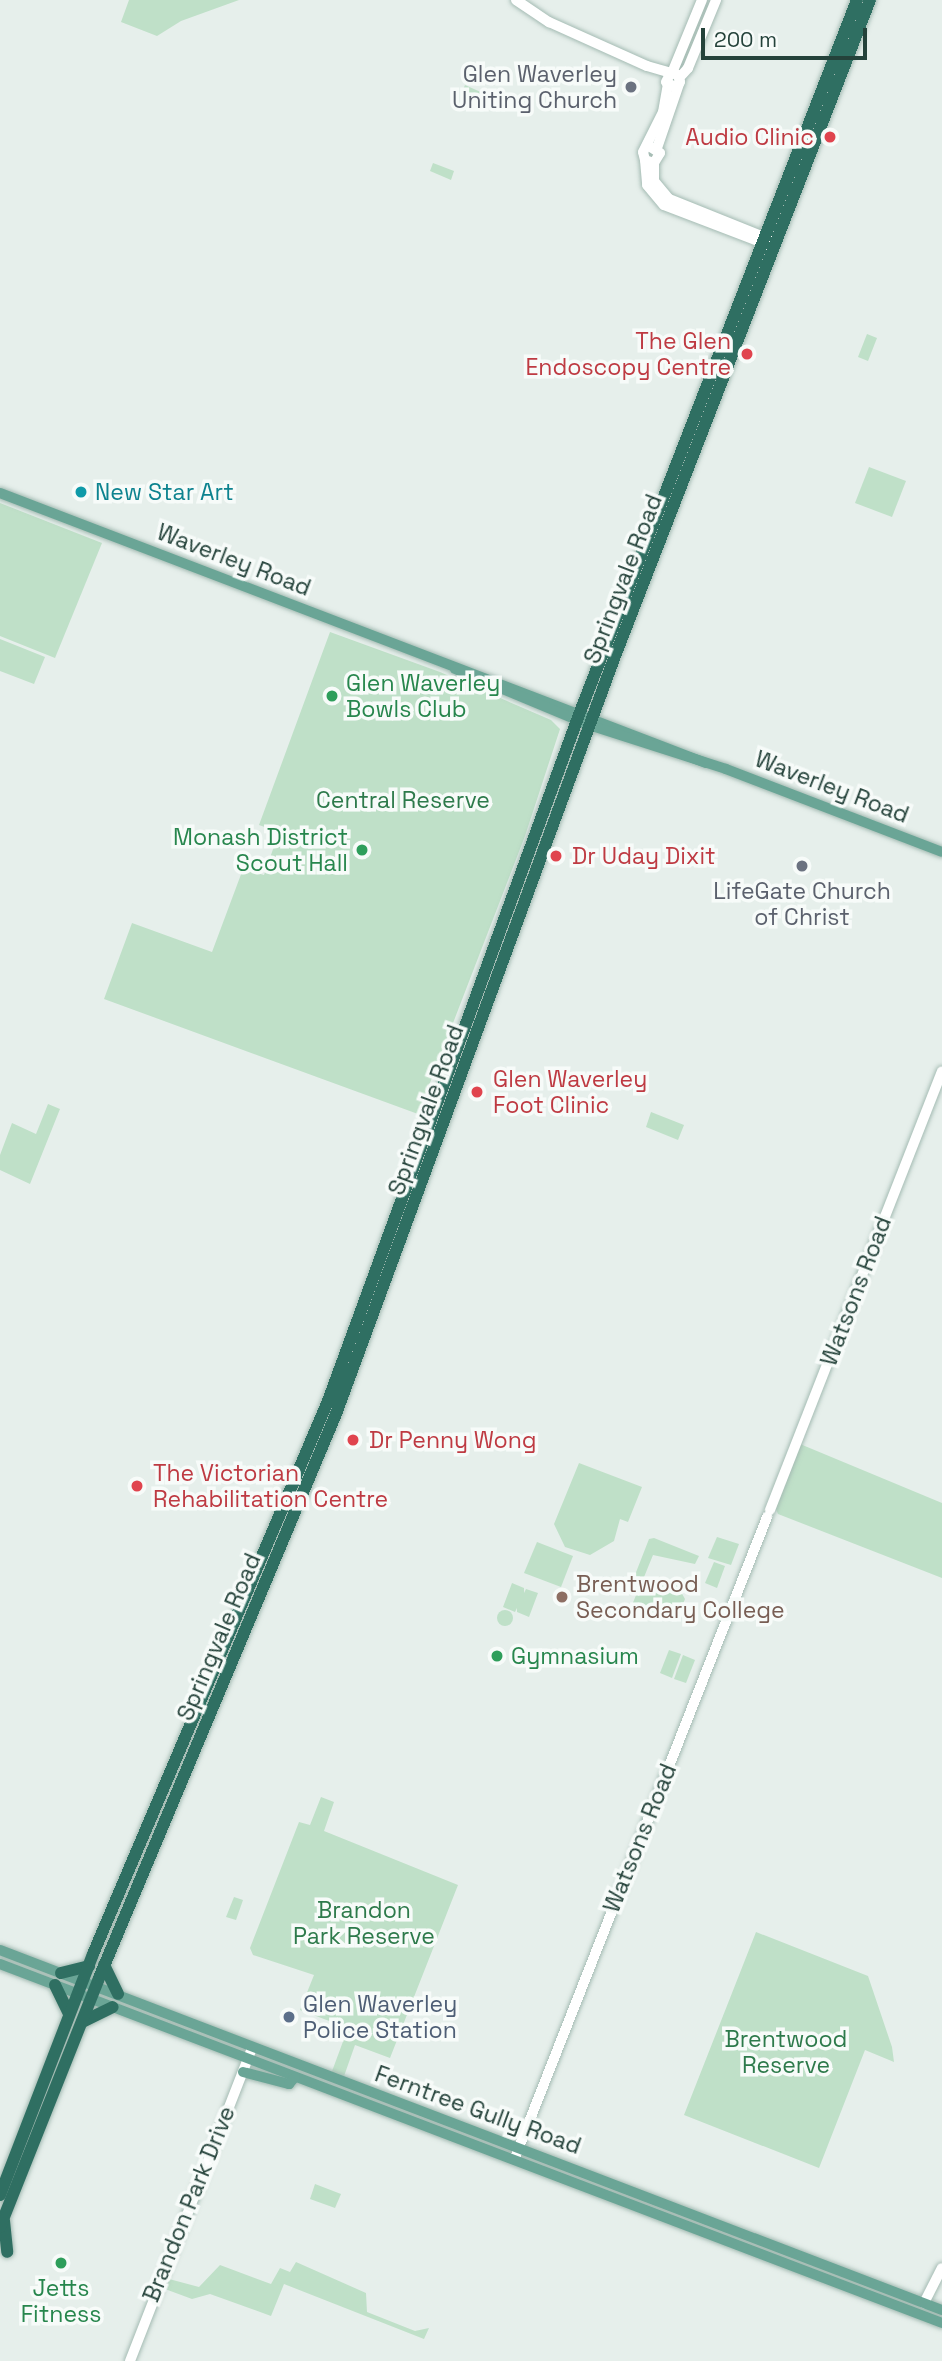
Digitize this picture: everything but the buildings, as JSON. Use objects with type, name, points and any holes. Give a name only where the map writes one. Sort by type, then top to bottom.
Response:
[{"type":"highway","name":"Springvale Road","points":[[856,20],[857,0]]},
{"type":"highway","name":"Springvale Road","points":[[0,2227],[69,2014],[328,1401],[569,743],[585,719],[856,20],[870,0]]},
{"type":"highway","name":"Springvale Road","points":[[0,2195],[81,2023],[336,1414],[584,741],[585,719]]},
{"type":"highway","points":[[81,2023],[116,2001],[104,1965]]},
{"type":"highway","points":[[61,1973],[89,1966]]},
{"type":"highway","points":[[55,1985],[69,2014]]},
{"type":"highway","points":[[5,2214],[3,2239],[7,2252]]},
{"type":"main road","name":"Waverley Road","points":[[0,493],[585,719],[942,852]]},
{"type":"main road","points":[[569,743],[563,710],[592,700],[606,727],[584,741]]},
{"type":"main road","name":"Ferntree Gully Road","points":[[0,1950],[61,1973],[80,1987],[90,1999],[116,2001],[252,2048],[519,2147],[939,2309]]},
{"type":"main road","points":[[6,1966],[16,1956]]},
{"type":"main road","name":"Ferntree Gully Road","points":[[6,1966],[55,1985],[95,1986],[116,2001],[232,2053],[757,2250],[942,2323]]},
{"type":"main road","points":[[232,2053],[242,2075],[289,2084],[295,2077]]},
{"type":"main road","points":[[757,2250],[761,2239]]},
{"type":"main road","points":[[923,2315],[924,2303]]},
{"type":"street","points":[[516,0],[536,14],[673,79]]},
{"type":"street","points":[[526,0],[536,14]]},
{"type":"street","points":[[702,0],[673,79],[653,147],[659,158],[649,162],[654,181],[669,199],[769,243]]},
{"type":"street","points":[[673,79],[688,68],[716,0]]},
{"type":"street","name":"Watsons Road","points":[[515,2159],[942,1072]]},
{"type":"street","name":"Brandon Park Drive","points":[[130,2361],[252,2048]]},
{"type":"street","points":[[924,2303],[942,2268]]},
{"type":"street","points":[[935,2283],[939,2309]]},
{"type":"green space","points":[[129,0],[239,0],[181,21],[157,36],[121,22]]},
{"type":"green space","points":[[465,85],[485,94],[482,102],[461,94]]},
{"type":"green space","points":[[433,163],[454,171],[451,180],[430,171]]},
{"type":"green space","points":[[867,334],[877,338],[868,361],[858,357]]},
{"type":"green space","points":[[869,467],[906,481],[892,517],[855,503]]},
{"type":"green space","points":[[0,503],[102,543],[55,658],[0,636]]},
{"type":"green space","name":"Central Reserve","points":[[330,632],[440,672],[551,720],[560,729],[525,836],[418,1114],[104,999],[132,923],[212,952],[243,869],[264,875],[279,832],[259,825]]},
{"type":"green space","points":[[0,639],[45,657],[34,684],[0,671]]},
{"type":"green space","points":[[48,1104],[60,1109],[30,1184],[0,1170],[0,1155],[12,1123],[36,1134]]},
{"type":"green space","points":[[651,1112],[684,1125],[678,1140],[646,1127]]},
{"type":"green space","points":[[800,1444],[942,1503],[942,1578],[778,1514],[774,1505]]},
{"type":"green space","points":[[579,1463],[642,1487],[628,1522],[620,1519],[614,1541],[590,1555],[565,1547],[554,1524]]},
{"type":"green space","points":[[717,1537],[739,1544],[731,1565],[708,1558]]},
{"type":"green space","points":[[654,1538],[699,1556],[695,1564],[653,1555],[642,1582],[649,1585],[664,1578],[677,1585],[685,1599],[676,1621],[632,1605],[641,1583],[633,1580],[649,1539]]},
{"type":"green space","points":[[537,1542],[573,1556],[561,1587],[524,1573]]},
{"type":"green space","points":[[714,1562],[725,1566],[717,1588],[705,1583]]},
{"type":"green space","points":[[512,1583],[524,1588],[524,1593],[526,1589],[538,1593],[529,1617],[517,1612],[517,1608],[515,1612],[503,1607]]},
{"type":"green space","points":[[505,1610],[513,1618],[505,1626],[497,1618]]},
{"type":"green space","points":[[669,1650],[681,1654],[672,1678],[660,1673]]},
{"type":"green space","points":[[683,1655],[695,1660],[686,1683],[674,1679]]},
{"type":"green space","name":"Brandon Park Reserve","points":[[321,1797],[334,1802],[324,1831],[458,1885],[390,2058],[355,2045],[343,2079],[331,2074],[348,2028],[300,2010],[314,1975],[253,1955],[250,1948],[299,1822],[310,1825]]},
{"type":"green space","points":[[234,1897],[243,1900],[236,1920],[226,1917]]},
{"type":"green space","name":"Brentwood Reserve","points":[[756,1932],[868,1976],[892,2047],[894,2062],[865,2050],[819,2168],[684,2115]]},
{"type":"green space","points":[[315,2184],[341,2194],[335,2208],[310,2199]]},
{"type":"green space","points":[[296,2262],[366,2293],[367,2312],[415,2331],[429,2328],[424,2339],[284,2284],[271,2316],[210,2294],[192,2299],[165,2289],[169,2279],[199,2287],[220,2265],[271,2284],[280,2268],[290,2272]]},
{"type":"place","name":"Glen Waverley Uniting Church","points":[[631,87]]},
{"type":"place","name":"Audio Clinic","points":[[830,137]]},
{"type":"place","name":"The Glen Endoscopy Centre","points":[[747,354]]},
{"type":"place","name":"New Star Art","points":[[81,492]]},
{"type":"place","name":"Glen Waverley Bowls Club","points":[[332,696]]},
{"type":"place","name":"Monash District Scout Hall","points":[[362,850]]},
{"type":"place","name":"Dr Uday Dixit","points":[[556,856]]},
{"type":"place","name":"LifeGate Church of Christ","points":[[802,866]]},
{"type":"place","name":"Glen Waverley Foot Clinic","points":[[477,1092]]},
{"type":"place","name":"Dr Penny Wong","points":[[353,1440]]},
{"type":"place","name":"The Victorian Rehabilitation Centre","points":[[137,1486]]},
{"type":"place","name":"Brentwood Secondary College","points":[[562,1597]]},
{"type":"place","name":"Gymnasium","points":[[497,1656]]},
{"type":"place","name":"Glen Waverley Police Station","points":[[289,2017]]},
{"type":"place","name":"Jetts Fitness","points":[[61,2263]]}]
